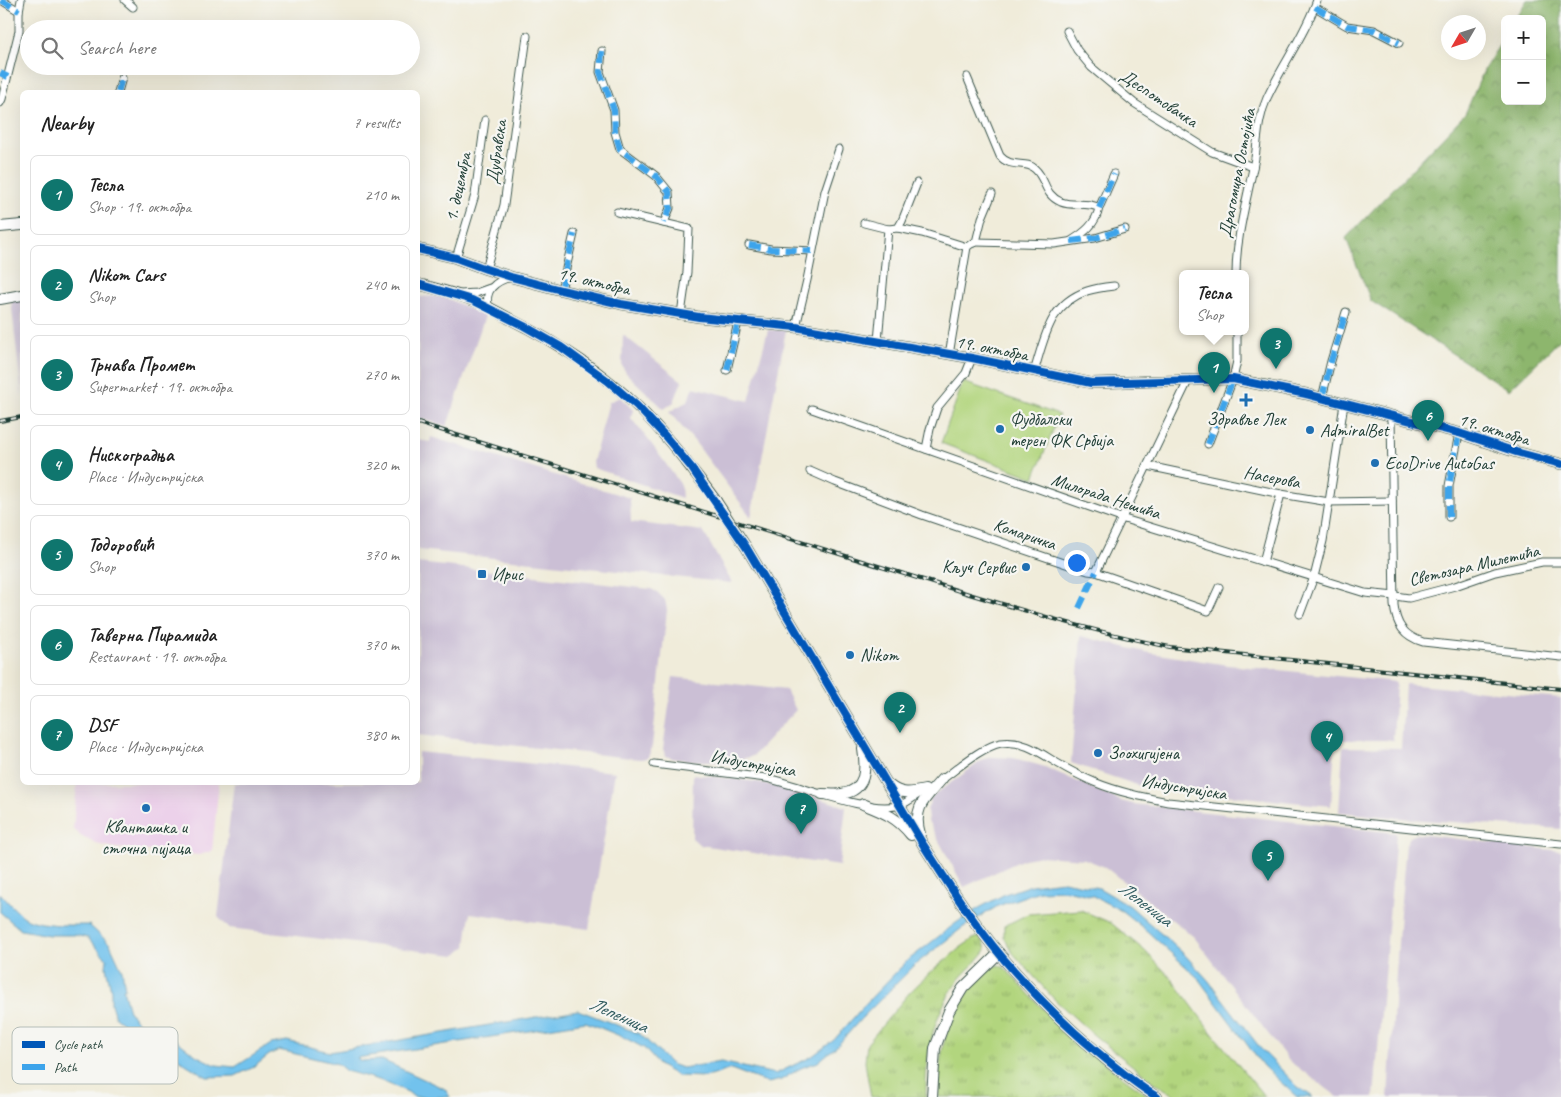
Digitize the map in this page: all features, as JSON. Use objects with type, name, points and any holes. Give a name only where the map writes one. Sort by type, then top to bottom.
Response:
[{"type":"street","points":[[1,0],[19,11]]},
{"type":"street","points":[[0,103],[19,31],[21,0]]},
{"type":"street","points":[[126,0],[133,7]]},
{"type":"street","points":[[1316,3],[1347,26],[1374,30],[1399,43]]},
{"type":"street","name":"Драгомира Остојића","points":[[1236,270],[1240,230],[1253,168],[1259,120],[1276,79],[1309,21],[1316,3]]},
{"type":"street","name":"Деспотовачка","points":[[1067,31],[1077,50],[1091,67],[1134,103],[1212,152],[1253,168]]},
{"type":"street","name":"Дубравска","points":[[489,270],[504,204],[527,36]]},
{"type":"street","points":[[602,51],[600,72],[614,110],[615,132],[620,149],[656,176],[669,192],[670,208],[664,223]]},
{"type":"street","points":[[0,73],[8,78]]},
{"type":"street","points":[[967,77],[1000,156],[1004,161],[1035,169],[1047,190],[1057,200],[1064,203],[1092,205],[1099,208]]},
{"type":"street","points":[[119,90],[122,78]]},
{"type":"street","name":"1. децембра","points":[[456,258],[475,196],[485,120]]},
{"type":"street","points":[[796,327],[825,191],[840,149]]},
{"type":"street","points":[[1071,241],[1086,232],[1097,216],[1114,174]]},
{"type":"street","points":[[898,228],[917,183]]},
{"type":"street","points":[[976,242],[982,218],[992,194]]},
{"type":"street","points":[[617,212],[688,229],[687,272],[682,314]]},
{"type":"street","points":[[864,223],[922,233],[967,247]]},
{"type":"street","points":[[0,227],[20,225]]},
{"type":"street","points":[[878,341],[888,228]]},
{"type":"street","points":[[949,355],[967,247],[971,244],[976,242],[1044,245],[1095,238],[1125,229]]},
{"type":"street","points":[[561,290],[574,234]]},
{"type":"street","points":[[749,245],[812,251]]},
{"type":"street","name":"19. октобра","points":[[420,249],[456,258],[511,277],[621,304],[738,322],[796,327],[972,358],[1091,383],[1233,379],[1322,398],[1458,433],[1561,464]]},
{"type":"street","points":[[489,270],[496,277],[496,283]]},
{"type":"street","points":[[456,294],[476,293],[511,277]]},
{"type":"street","points":[[420,285],[456,294],[489,308],[561,348],[608,381],[637,406],[665,436],[716,501],[746,547],[924,846],[982,931],[1039,998],[1075,1033],[1118,1069],[1157,1097]]},
{"type":"street","points":[[1034,372],[1050,322],[1062,306],[1074,297],[1089,290],[1114,286]]},
{"type":"street","points":[[489,308],[487,296],[490,288]]},
{"type":"street","points":[[0,293],[20,296]]},
{"type":"street","points":[[0,299],[20,296]]},
{"type":"street","points":[[1322,398],[1346,312]]},
{"type":"street","points":[[727,370],[738,322]]},
{"type":"street","points":[[1208,444],[1233,379],[1237,361],[1237,335]]},
{"type":"street","points":[[926,449],[937,408],[966,373],[972,358]]},
{"type":"street","points":[[1096,572],[1188,381]]},
{"type":"street","points":[[1300,614],[1314,577],[1323,541],[1344,404]]},
{"type":"street","name":"Милорада Нешића","points":[[812,409],[1122,518],[1365,593],[1395,596]]},
{"type":"street","points":[[1391,416],[1395,615],[1398,623],[1414,639],[1423,642],[1561,657]]},
{"type":"street","points":[[1449,517],[1449,486],[1458,433]]},
{"type":"street","name":"Насерова","points":[[1148,466],[1281,494],[1329,502],[1392,501]]},
{"type":"street","name":"Комаричка","points":[[810,471],[922,515],[1208,611],[1219,587]]},
{"type":"street","points":[[1263,562],[1281,494]]},
{"type":"street","name":"Светозара Милетића","points":[[1395,596],[1409,598],[1455,586],[1495,572],[1542,562],[1561,562]]},
{"type":"street","name":"Индустријска","points":[[654,764],[766,778],[845,801],[862,804],[878,806],[900,805],[990,747],[1000,743],[1016,742],[1029,746],[1094,782],[1134,795],[1168,802],[1561,844]]},
{"type":"street","points":[[822,794],[842,794],[856,788],[863,777],[865,768],[861,743]]},
{"type":"street","points":[[924,846],[918,826],[918,809],[921,802],[942,779]]},
{"type":"street","points":[[887,784],[898,792],[912,793],[925,790]]},
{"type":"street","points":[[862,804],[896,819],[915,839],[927,860],[939,870]]},
{"type":"street","points":[[932,1097],[935,1048],[949,1011],[963,988],[999,953]]},
{"type":"shaded area","points":[[442,296],[485,316],[447,426],[420,419],[420,297]]},
{"type":"shaded area","points":[[20,299],[20,379],[11,300]]},
{"type":"shaded area","points":[[768,330],[786,330],[751,517],[695,442],[669,412],[688,401],[693,387],[749,401]]},
{"type":"shaded area","points":[[623,335],[682,381],[674,402],[664,409],[627,374],[622,366]]},
{"type":"shaded area","points":[[620,397],[634,411],[630,417],[681,485],[682,498],[594,468],[593,462],[609,402]]},
{"type":"shaded area","points":[[431,437],[630,498],[631,522],[703,531],[732,583],[420,550],[420,440],[430,442]]},
{"type":"shaded area","points":[[420,563],[651,589],[657,592],[665,600],[667,610],[652,746],[647,758],[640,759],[420,735]]},
{"type":"shaded area","points":[[1081,636],[1145,652],[1228,665],[1396,682],[1393,740],[1335,740],[1331,806],[1140,786],[1071,763]]},
{"type":"shaded area","points":[[673,677],[786,690],[796,710],[753,756],[727,763],[676,759],[666,756],[663,749]]},
{"type":"shaded area","points":[[1405,684],[1561,698],[1561,829],[1423,820],[1339,812],[1343,747],[1401,748]]},
{"type":"shaded area","points":[[420,752],[615,772],[589,929],[470,913],[466,947],[455,955],[229,928],[218,917],[234,785],[420,785]]},
{"type":"shaded area","points":[[994,757],[1014,758],[1045,767],[1121,801],[1133,804],[1396,833],[1374,1097],[1338,1097],[1289,1061],[1194,937],[1105,867],[1085,859],[1041,856],[1024,859],[964,887],[928,821],[927,810],[931,799],[938,792],[984,759]]},
{"type":"shaded area","points":[[693,774],[757,782],[797,791],[846,807],[839,866],[700,845],[692,838]]},
{"type":"shaded area","name":"Кванташка и сточна пијаца","points":[[77,785],[219,785],[212,851],[200,855],[115,848],[96,844],[73,829]]},
{"type":"shaded area","points":[[1417,834],[1561,851],[1561,1097],[1388,1097],[1406,844],[1410,837]]},
{"type":"green space","points":[[1527,0],[1561,0],[1561,339],[1509,390],[1371,301],[1346,238],[1465,114],[1485,68],[1501,42],[1501,105],[1546,105],[1546,15],[1518,15]]},
{"type":"green space","name":"Фудбалски терен ФК Србија","points":[[963,382],[1059,415],[1034,478],[941,443]]},
{"type":"green space","points":[[1081,910],[1111,923],[1145,951],[1173,980],[1212,1033],[1265,1097],[1178,1097],[1153,1082],[1095,1036],[1054,999],[1012,952],[1004,937],[1004,926],[1028,914]]},
{"type":"green space","points":[[979,937],[984,942],[986,950],[955,985],[935,1025],[927,1067],[926,1097],[871,1097],[865,1062],[867,1044],[910,992],[960,948]]},
{"type":"green space","points":[[998,965],[1005,968],[1078,1042],[1150,1097],[939,1097],[942,1050],[951,1021],[966,995],[989,970]]},
{"type":"water","points":[[1063,881],[1099,888],[1130,906],[1184,954],[1208,980],[1261,1049],[1298,1087],[1313,1097],[1297,1097],[1263,1066],[1197,977],[1147,931],[1122,911],[1093,896],[1066,890],[1039,891],[998,906],[962,928],[916,964],[838,1045],[818,1062],[801,1068],[781,1080],[768,1083],[731,1069],[705,1077],[678,1076],[660,1066],[644,1048],[586,1022],[357,1058],[361,1061],[382,1060],[445,1089],[450,1097],[414,1097],[408,1092],[379,1080],[346,1071],[338,1064],[279,1050],[254,1067],[235,1076],[207,1077],[178,1058],[178,1042],[197,1056],[216,1065],[235,1067],[271,1044],[287,1041],[330,1052],[578,1010],[640,1034],[671,1064],[682,1068],[721,1062],[775,1074],[811,1057],[834,1040],[907,961],[956,923],[1005,894],[1031,885]]},
{"type":"water","points":[[0,893],[19,913],[28,919],[40,923],[89,925],[110,944],[122,970],[125,989],[123,989],[129,1011],[137,1022],[151,1027],[128,1027],[115,1017],[111,1004],[111,990],[106,967],[107,959],[88,938],[75,935],[49,935],[21,930],[0,912]]},
{"type":"railway","points":[[0,421],[20,417]]},
{"type":"railway","points":[[420,424],[977,596],[1053,619],[1131,639],[1170,647],[1561,689]]},
{"type":"marked path","points":[[1,0],[19,11]]},
{"type":"marked path","points":[[1315,7],[1347,26],[1374,30],[1399,43]]},
{"type":"marked path","points":[[602,51],[600,72],[614,110],[615,132],[620,149],[656,176],[669,192],[670,208],[664,223]]},
{"type":"marked path","points":[[0,73],[8,77]]},
{"type":"marked path","points":[[119,90],[122,78]]},
{"type":"marked path","points":[[1099,208],[1114,174]]},
{"type":"marked path","points":[[1071,241],[1095,238],[1125,229]]},
{"type":"marked path","points":[[561,290],[574,234]]},
{"type":"marked path","points":[[749,245],[771,249],[812,251]]},
{"type":"marked path","points":[[1322,398],[1346,312]]},
{"type":"marked path","points":[[727,370],[738,322]]},
{"type":"marked path","points":[[1208,444],[1233,379]]},
{"type":"marked path","points":[[1449,517],[1449,486],[1459,433]]},
{"type":"marked path","points":[[1079,608],[1096,572]]},
{"type":"cycle path","points":[[420,249],[456,258],[511,277],[621,304],[699,317],[796,327],[972,358],[1091,383],[1233,379],[1306,394],[1459,433],[1516,452],[1561,464]]},
{"type":"cycle path","points":[[420,285],[472,300],[561,347],[608,381],[637,406],[665,436],[691,467],[746,547],[924,846],[979,928],[1016,973],[1085,1042],[1141,1087],[1157,1097]]},
{"type":"place","name":"Трнава Промет","points":[[1276,369]]},
{"type":"place","name":"Тесла","points":[[1214,393]]},
{"type":"place","name":"Здравље Лек","points":[[1246,400]]},
{"type":"place","name":"Фудбалски терен ФК Србија","points":[[1000,429]]},
{"type":"place","name":"AdmiralBet","points":[[1310,430]]},
{"type":"place","name":"Таверна Пирамида","points":[[1428,441]]},
{"type":"place","name":"EcoDrive AutoGas","points":[[1375,463]]},
{"type":"place","name":"Кључ Сервис","points":[[1026,567]]},
{"type":"place","name":"Ирис","points":[[482,574]]},
{"type":"place","name":"Nikom","points":[[850,655]]},
{"type":"place","name":"Nikom Cars","points":[[900,733]]},
{"type":"place","name":"Зоохигијена","points":[[1098,753]]},
{"type":"place","name":"Нискоградња","points":[[1327,762]]},
{"type":"place","name":"Кванташка и сточна пијаца","points":[[146,808]]},
{"type":"place","name":"DSF","points":[[801,834]]},
{"type":"place","name":"Тодоровић","points":[[1268,881]]},
{"type":"water label","name":"Лепеница","points":[[1146,903]]},
{"type":"water label","name":"Лепеница","points":[[619,1014]]}]
